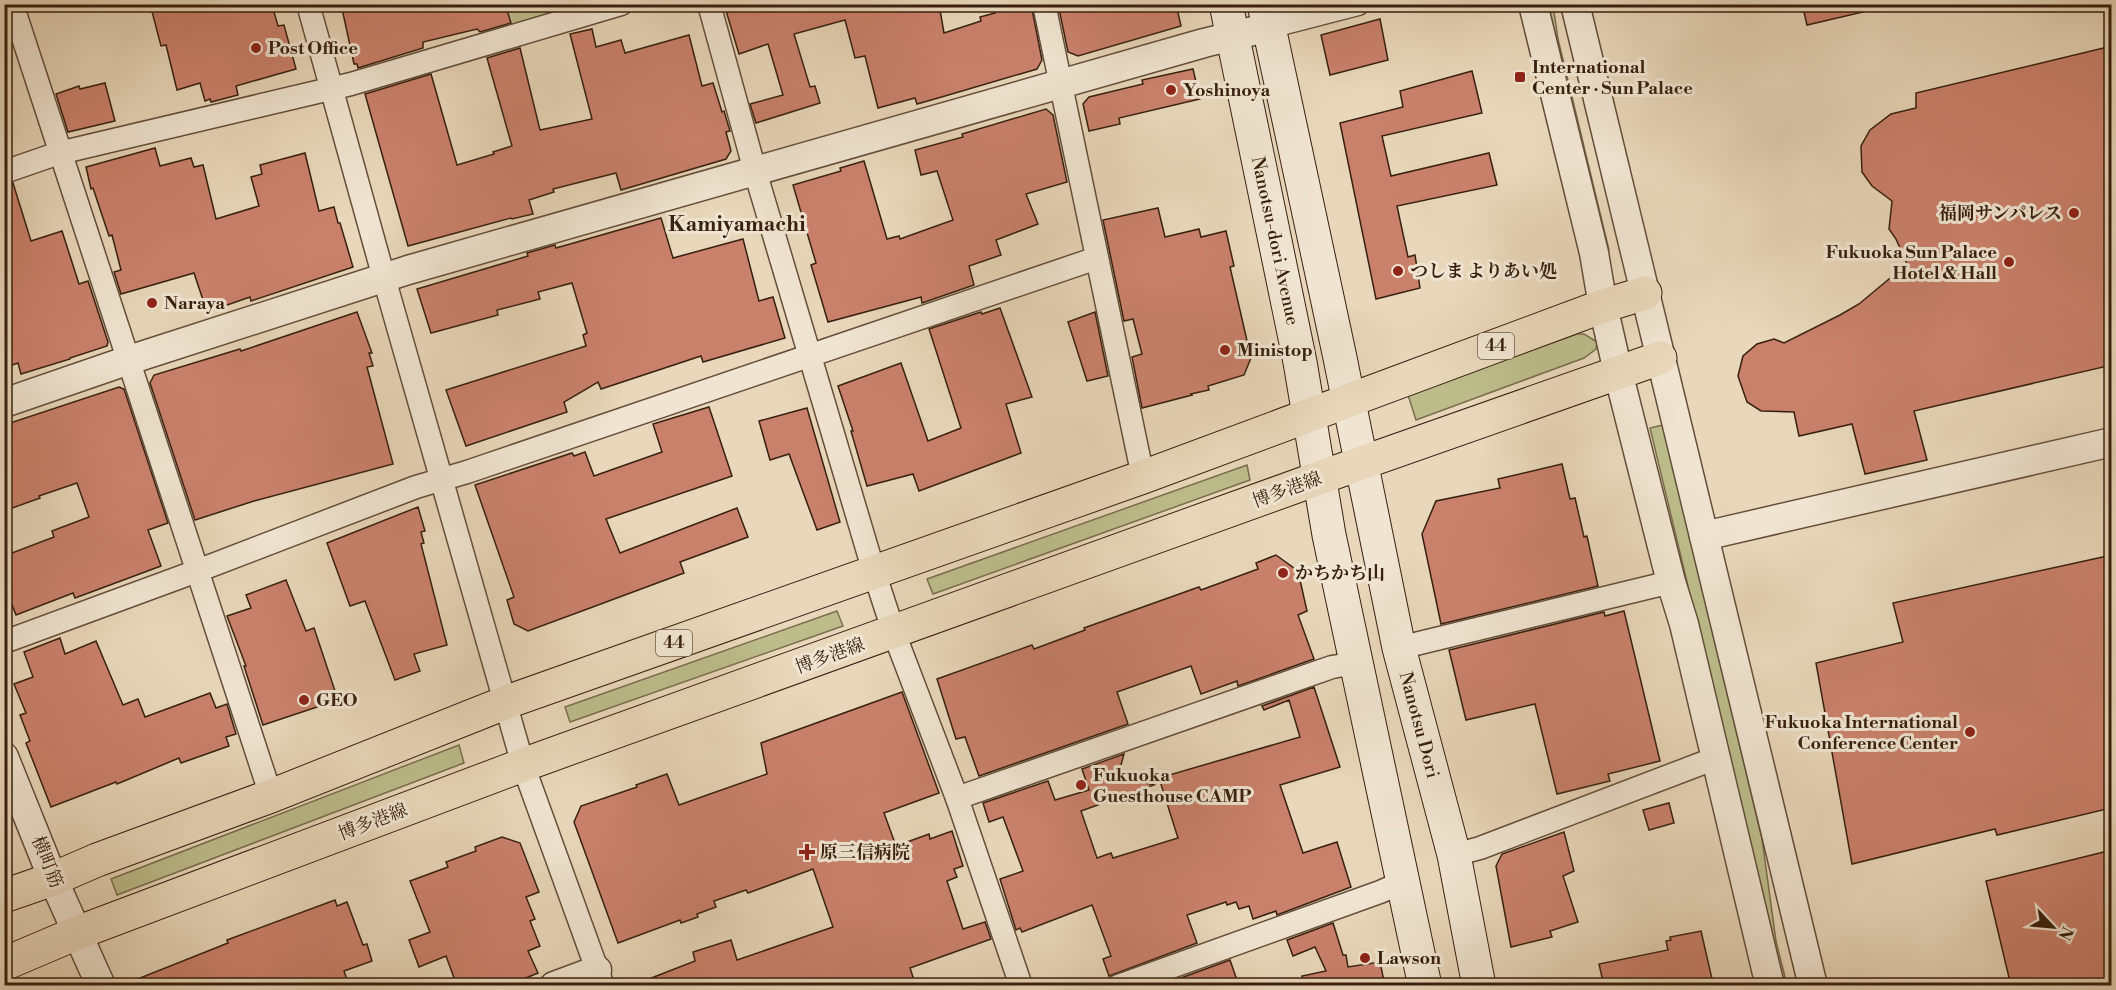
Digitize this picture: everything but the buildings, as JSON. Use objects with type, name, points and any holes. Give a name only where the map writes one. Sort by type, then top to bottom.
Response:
[{"type":"main road","name":"Nanotsu-dori Avenue","points":[[1226,4],[1300,362],[1319,478]]},
{"type":"main road","points":[[1267,16],[1360,464]]},
{"type":"main road","name":"44","points":[[4,896],[271,796],[507,702],[1143,477],[1603,306],[1645,293]]},
{"type":"main road","name":"博多港線","points":[[4,964],[77,933],[523,765],[1319,478],[1660,358]]},
{"type":"main road","name":"Nanotsu Dori","points":[[1360,464],[1399,648],[1454,855],[1479,986]]},
{"type":"main road","points":[[1319,478],[1329,536],[1425,986]]},
{"type":"street","points":[[12,4],[271,796]]},
{"type":"street","points":[[308,4],[523,765],[600,978],[554,986]]},
{"type":"street","points":[[4,172],[59,153],[351,84],[621,4]]},
{"type":"street","points":[[709,4],[755,171],[874,572],[894,633],[957,798],[1021,986]]},
{"type":"street","points":[[1044,4],[1143,477]]},
{"type":"street","points":[[4,403],[129,360],[384,279],[755,171],[1233,37],[1267,16],[1358,4]]},
{"type":"street","points":[[1533,4],[1594,254],[1618,372],[1671,582],[1684,624],[1770,986]]},
{"type":"street","points":[[1575,4],[1813,986]]},
{"type":"street","points":[[4,642],[416,487],[810,357],[1097,258]]},
{"type":"street","points":[[1704,536],[2112,442]]},
{"type":"street","points":[[1399,648],[1671,582]]},
{"type":"street","points":[[957,798],[1332,667],[1357,663]]},
{"type":"street","name":"横町筋","points":[[4,757],[53,879],[101,986]]},
{"type":"street","points":[[1454,855],[1480,848],[1716,758]]},
{"type":"street","points":[[1118,986],[1403,882]]},
{"type":"green space","points":[[496,4],[589,5],[503,29]]},
{"type":"green space","points":[[1547,5],[1553,5],[1558,39],[1609,250],[1607,250]]},
{"type":"green space","points":[[1577,334],[1584,334],[1597,342],[1596,349],[1584,358],[1416,420],[1408,395]]},
{"type":"green space","points":[[1663,425],[1762,839],[1776,941],[1787,985],[1784,985],[1650,428]]},
{"type":"green space","points":[[1247,465],[1250,480],[933,594],[927,579]]},
{"type":"green space","points":[[837,611],[843,626],[570,722],[565,707]]},
{"type":"green space","points":[[459,745],[464,763],[117,895],[111,879]]},
{"type":"place","name":"Post Office","points":[[256,48]]},
{"type":"place","name":"International Center · Sun Palace","points":[[1520,77]]},
{"type":"place","name":"Yoshinoya","points":[[1171,90]]},
{"type":"place","name":"福岡サンパレス","points":[[2074,213]]},
{"type":"place","name":"Fukuoka Sun Palace Hotel & Hall","points":[[2009,262]]},
{"type":"place","name":"つしま よりあい処","points":[[1398,271]]},
{"type":"place","name":"Naraya","points":[[152,303]]},
{"type":"place","name":"Ministop","points":[[1225,350]]},
{"type":"place","name":"かちかち山","points":[[1283,573]]},
{"type":"place","name":"GEO","points":[[304,700]]},
{"type":"place","name":"Fukuoka International Conference Center","points":[[1970,732]]},
{"type":"place","name":"Fukuoka Guesthouse CAMP","points":[[1081,785]]},
{"type":"place","name":"原三信病院","points":[[807,852]]},
{"type":"place","name":"Lawson","points":[[1365,958]]},
{"type":"district","name":"Kamiyamachi","points":[[737,225]]}]
